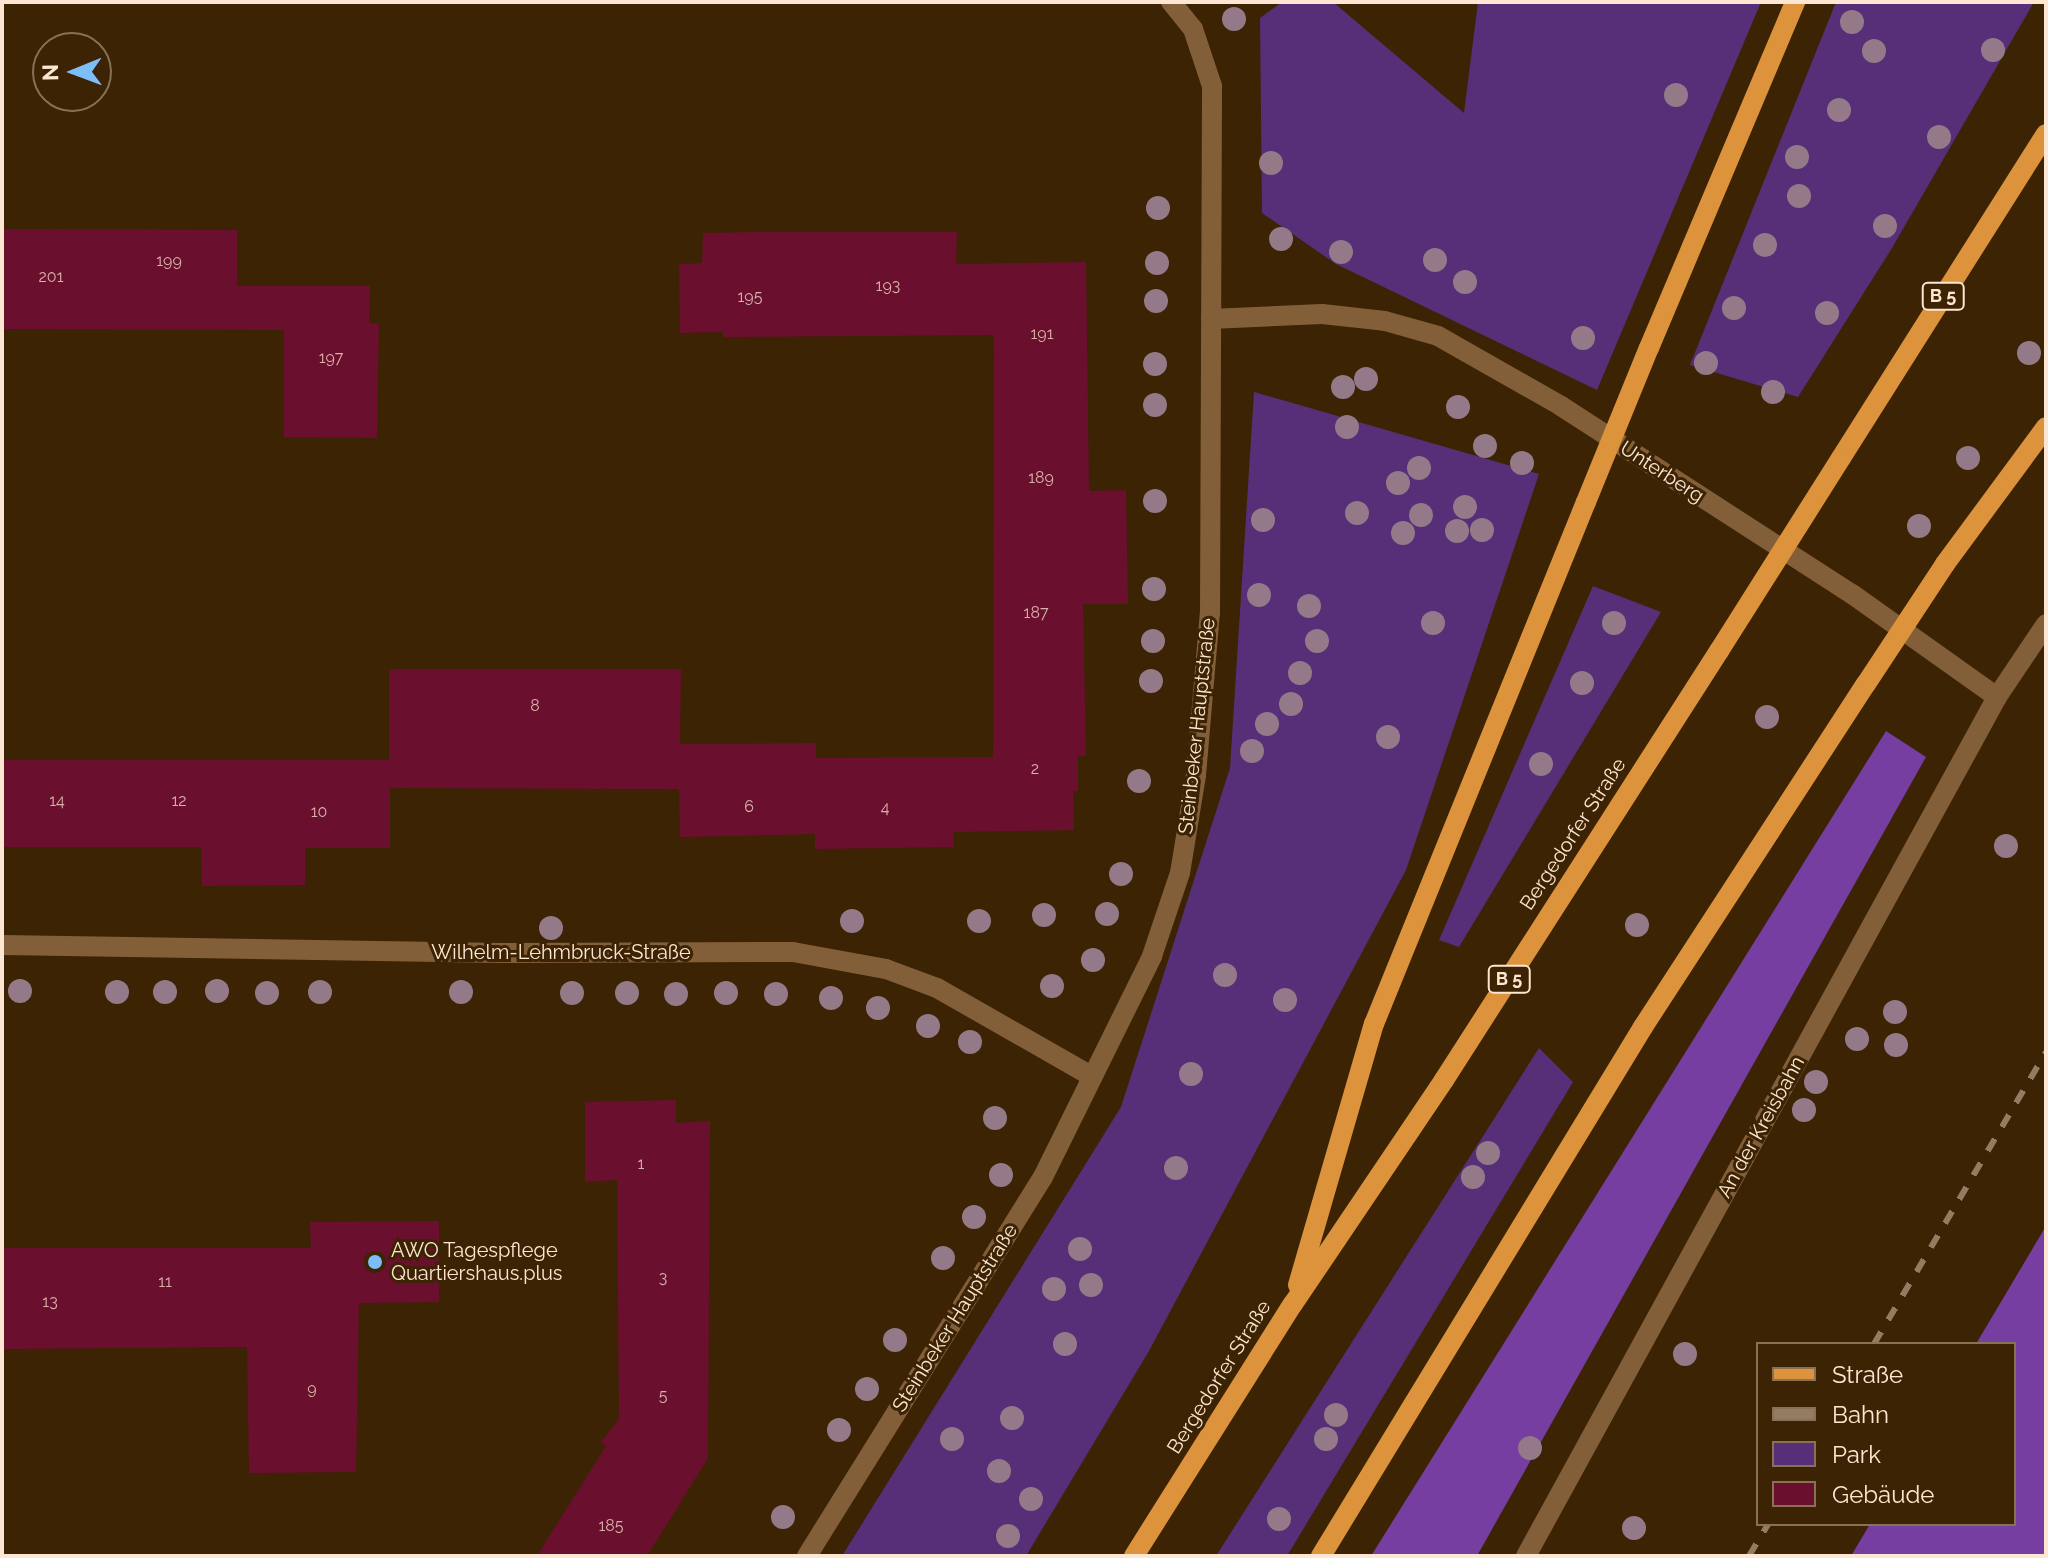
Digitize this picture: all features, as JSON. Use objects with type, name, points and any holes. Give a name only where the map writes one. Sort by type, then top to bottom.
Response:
[{"type":"main road","points":[[1293,1304],[1374,1024],[1649,348],[1795,2]]},
{"type":"main road","name":"Bergedorfer Straße","points":[[1134,1556],[1293,1304],[1444,1080],[2046,134]]},
{"type":"main road","points":[[1321,1556],[1643,1027],[1945,564],[2046,427]]},
{"type":"street","name":"Steinbeker Hauptstraße","points":[[807,1556],[1043,1177],[1152,956],[1180,873],[1196,775],[1210,613],[1212,86],[1193,29],[1171,2]]},
{"type":"street","name":"Unterberg","points":[[1211,319],[1322,314],[1385,321],[1438,336],[1574,414],[1852,594],[1997,697]]},
{"type":"street","points":[[1997,697],[2046,624]]},
{"type":"street","name":"An der Kreisbahn","points":[[1526,1556],[1997,697]]},
{"type":"street","name":"Wilhelm-Lehmbruck-Straße","points":[[2,945],[502,953],[793,952],[886,969],[937,988],[1091,1076]]},
{"type":"green space","points":[[1282,2],[1333,2],[1464,113],[1478,2],[1761,2],[1597,390],[1336,264],[1262,213],[1260,18]]},
{"type":"green space","points":[[1836,2],[2034,2],[1892,248],[1798,397],[1690,365]]},
{"type":"green space","points":[[1254,392],[1539,474],[1406,870],[1149,1351],[1026,1556],[842,1556],[1121,1107],[1230,768]]},
{"type":"green space","points":[[1593,586],[1661,612],[1459,947],[1439,940]]},
{"type":"green space","points":[[1539,1048],[1573,1082],[1287,1556],[1216,1556]]},
{"type":"shaded area","points":[[1886,731],[1926,757],[1477,1556],[1371,1556]]},
{"type":"shaded area","points":[[2046,1226],[2046,1556],[1851,1556],[1869,1526],[2016,1526],[2016,1342],[1977,1342]]},
{"type":"building","points":[[2,229],[237,230],[237,286],[370,286],[369,323],[379,324],[377,438],[284,437],[284,330],[2,329]]},
{"type":"building","points":[[957,232],[956,264],[1086,262],[1089,491],[1126,490],[1128,604],[1083,604],[1086,756],[1078,756],[1078,791],[1073,791],[1074,830],[953,832],[954,847],[815,849],[815,834],[680,837],[679,789],[390,788],[390,848],[305,848],[305,885],[202,886],[201,847],[2,847],[2,760],[389,760],[389,669],[681,669],[680,744],[816,743],[816,758],[993,757],[994,335],[723,337],[723,332],[680,333],[679,264],[702,263],[703,233]]},
{"type":"building","points":[[676,1100],[676,1123],[710,1121],[708,1458],[647,1556],[537,1556],[606,1446],[601,1442],[619,1419],[617,1180],[585,1182],[585,1102]]},
{"type":"building","points":[[439,1221],[439,1302],[359,1303],[356,1472],[249,1473],[247,1347],[2,1349],[2,1248],[311,1248],[310,1222]]},
{"type":"railway","points":[[1875,1342],[2046,1052]]},
{"type":"railway","points":[[1749,1556],[1767,1526]]},
{"type":"place","name":"AWO Tagespflege Quartiershaus.plus","points":[[375,1262]]}]
